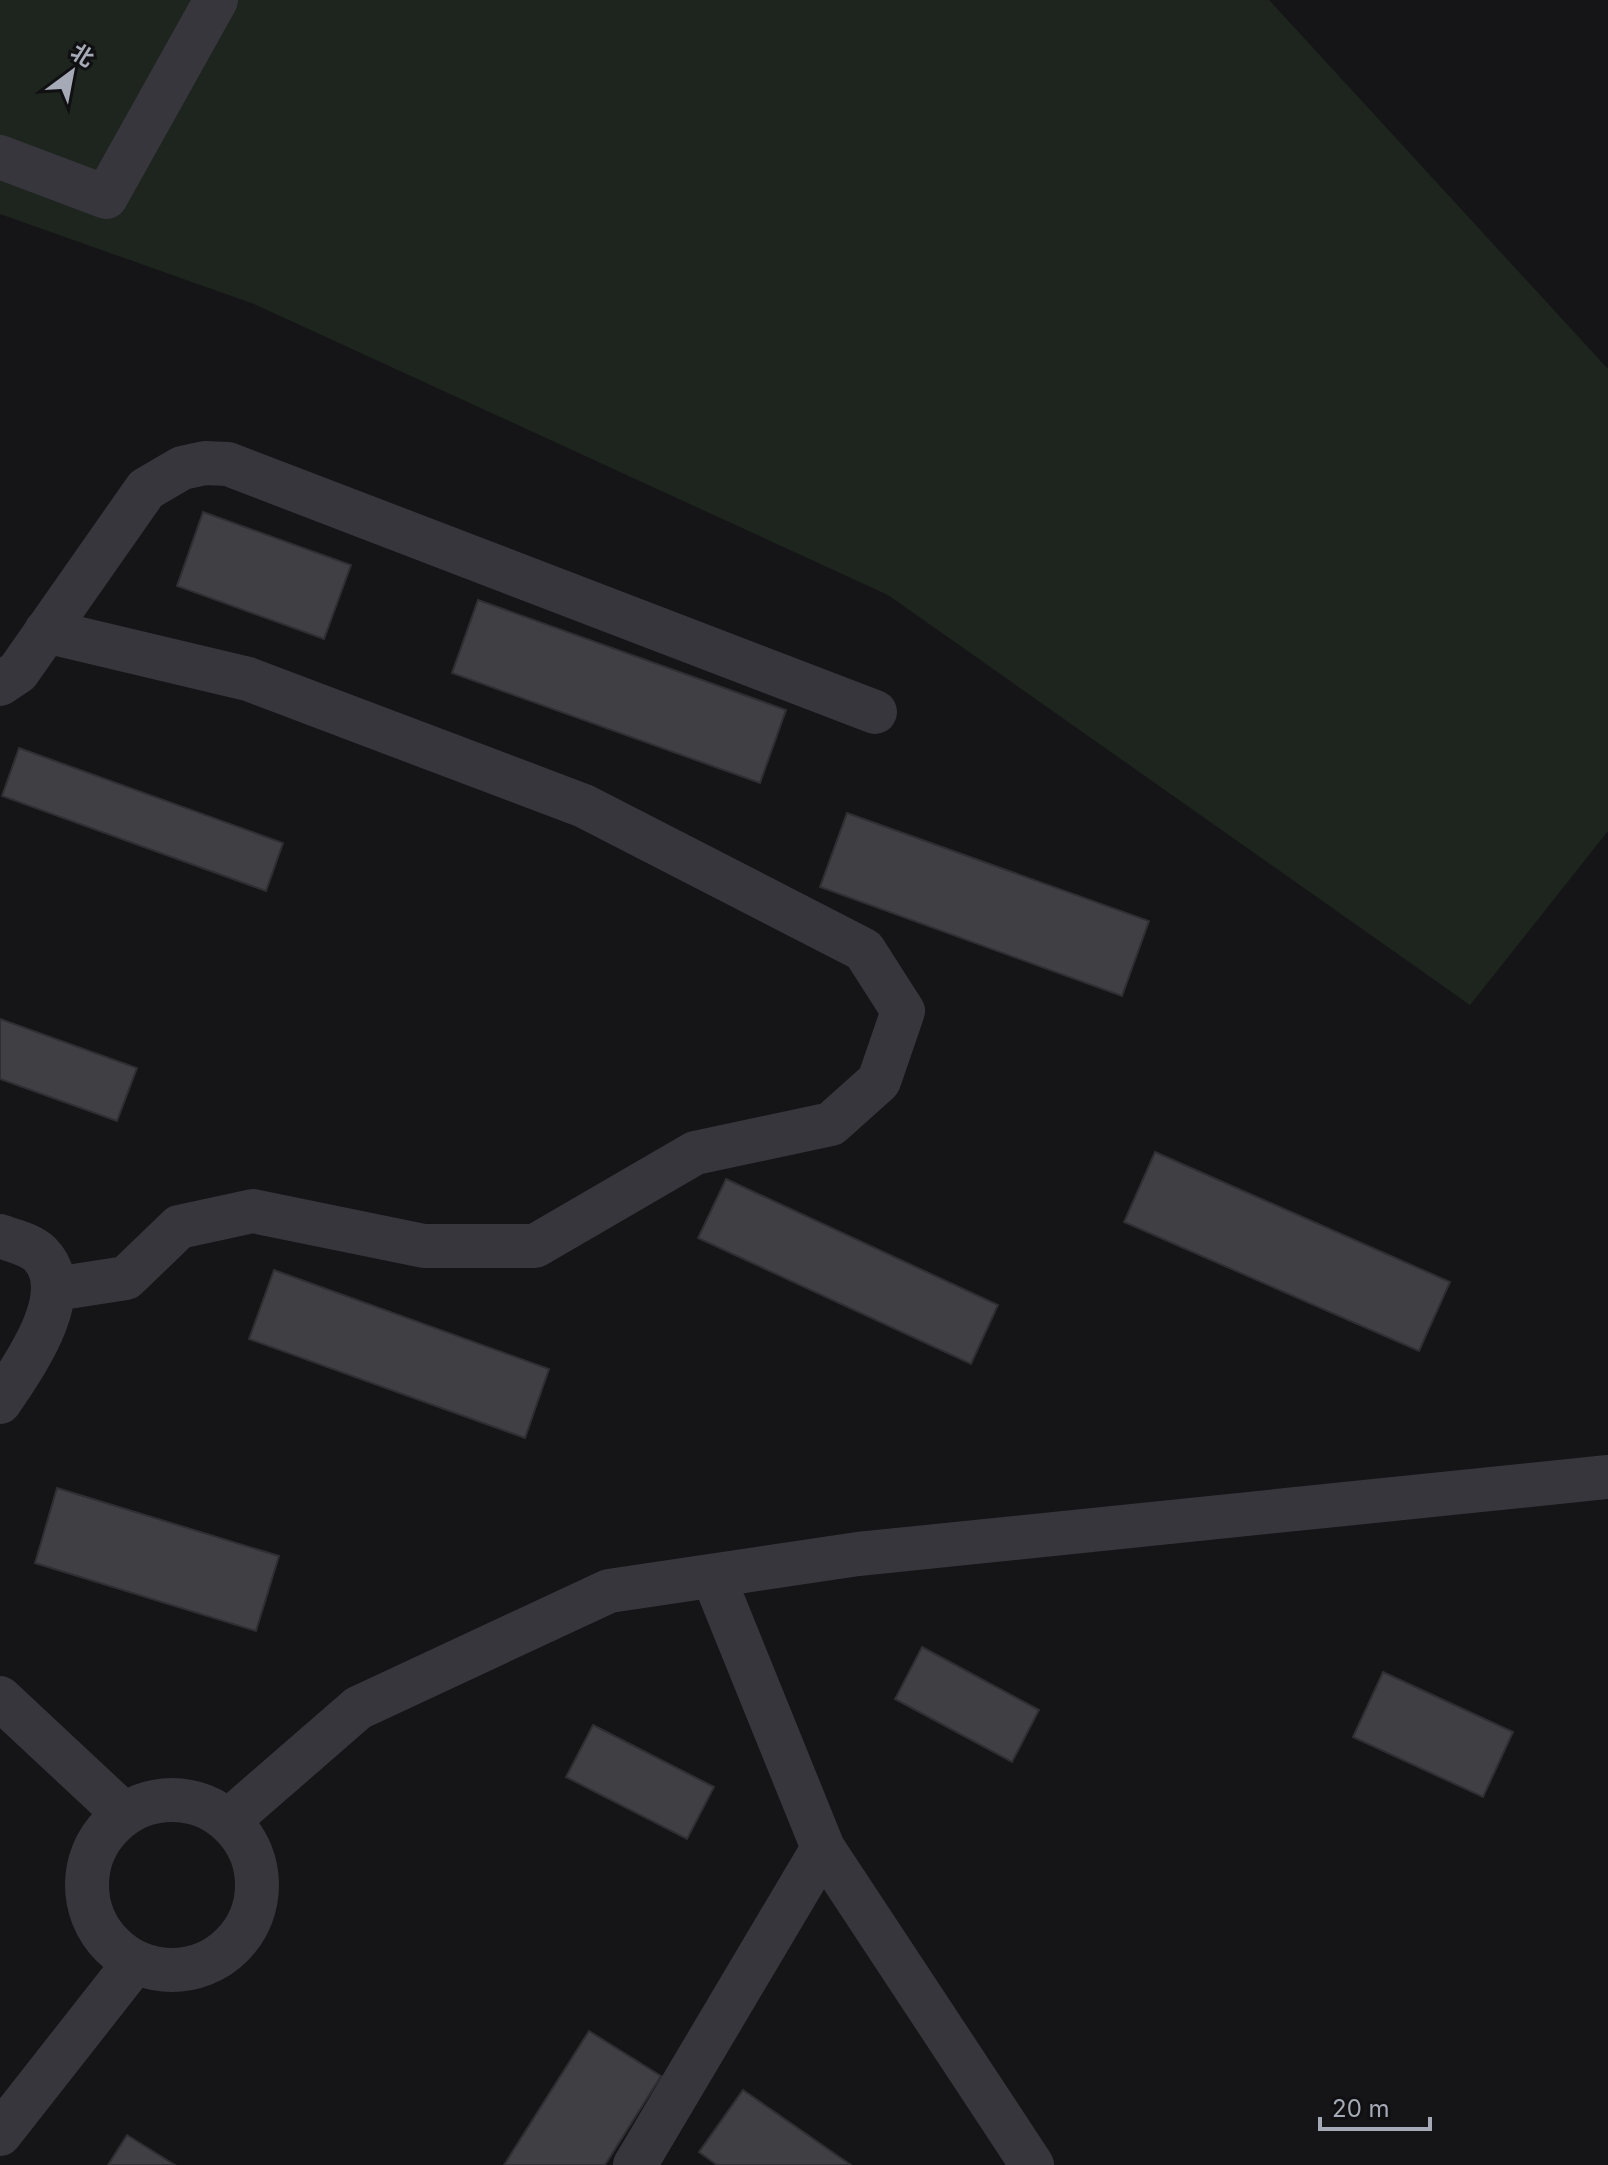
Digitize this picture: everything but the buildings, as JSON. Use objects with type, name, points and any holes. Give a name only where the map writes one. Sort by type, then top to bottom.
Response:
[{"type":"street","points":[[0,157],[106,197],[216,0]]},
{"type":"street","points":[[0,684],[18,672],[146,489],[182,468],[205,463],[228,464],[875,712]]},
{"type":"street","points":[[46,631],[248,679],[584,806],[864,950],[903,1011],[879,1081],[831,1124],[695,1153],[535,1246],[424,1246],[253,1211],[179,1227],[126,1278],[55,1289]]},
{"type":"street","points":[[0,1236],[39,1253],[53,1275],[55,1289],[53,1304],[28,1356],[0,1402]]},
{"type":"street","points":[[228,1821],[358,1708],[609,1591],[858,1554],[1608,1477]]},
{"type":"street","points":[[713,1576],[823,1848],[1032,2165]]},
{"type":"street","points":[[0,1698],[124,1814]]},
{"type":"street","points":[[166,1800],[199,1805],[228,1821],[254,1857],[257,1879],[253,1912],[237,1941],[220,1956],[189,1968],[156,1969],[135,1962],[101,1933],[91,1913],[87,1891],[88,1868],[95,1848],[108,1829],[124,1814],[144,1804],[166,1800]]},
{"type":"street","points":[[635,2165],[823,1848]]},
{"type":"street","points":[[0,2134],[135,1962]]},
{"type":"shaded area","points":[[0,0],[1269,0],[1608,369],[1608,831],[1470,1005],[888,595],[254,304],[0,214]]}]
